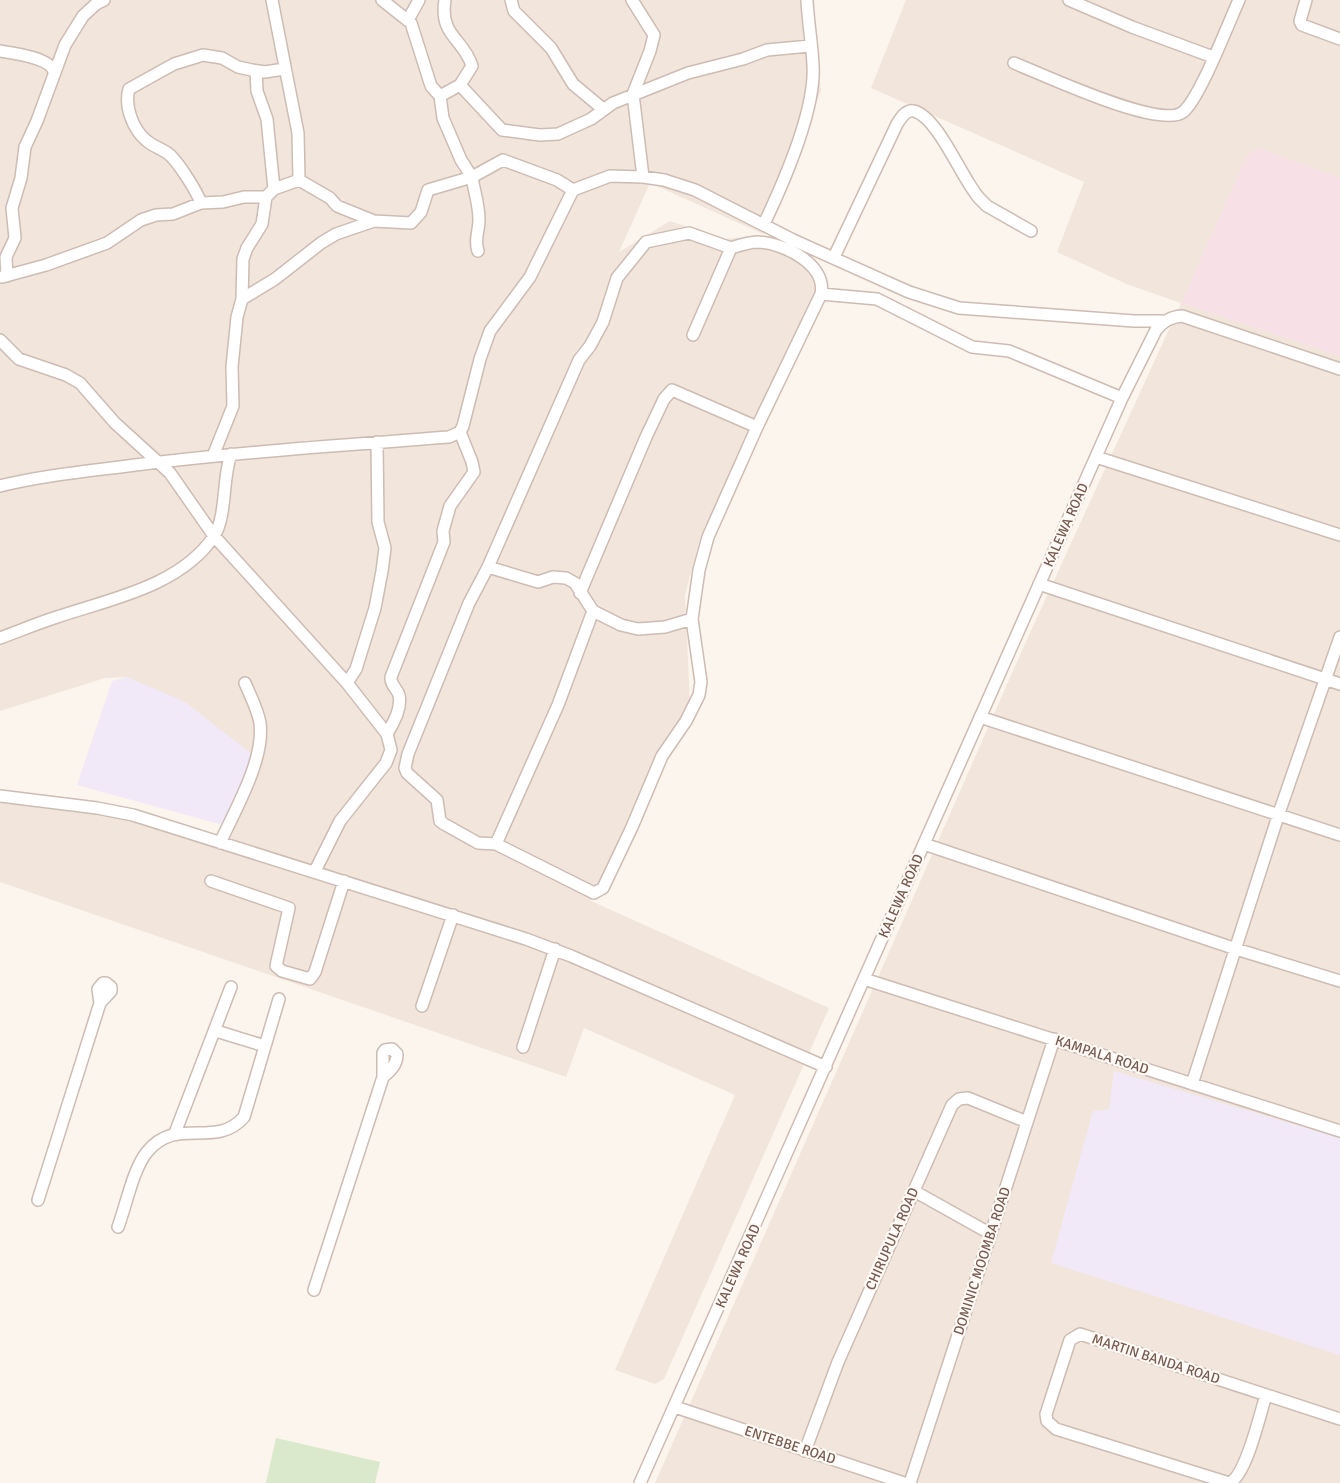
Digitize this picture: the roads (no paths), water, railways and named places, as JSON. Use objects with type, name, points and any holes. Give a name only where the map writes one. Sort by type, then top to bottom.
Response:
[{"type":"street","points":[[104,0],[96,4],[83,16],[65,45],[24,153],[22,178],[12,208],[15,238],[6,257],[4,276],[46,265],[107,242],[141,220],[156,215],[173,214],[201,203],[224,202],[270,193],[299,180]]},
{"type":"street","points":[[272,0],[298,133],[299,180]]},
{"type":"street","points":[[382,0],[408,20],[415,34],[431,86],[440,96],[443,118],[461,160],[476,187],[479,213],[476,245],[478,251]]},
{"type":"street","points":[[408,20],[420,0]]},
{"type":"street","points":[[440,96],[460,85],[472,66],[448,28],[444,18],[446,0]]},
{"type":"street","points":[[511,0],[514,11],[551,48],[574,84],[603,109]]},
{"type":"street","points":[[632,0],[654,34],[650,51],[633,94],[643,177]]},
{"type":"street","points":[[764,224],[781,188],[807,110],[814,66],[810,46],[807,0]]},
{"type":"street","points":[[1069,0],[1213,57]]},
{"type":"street","points":[[1014,62],[1129,109],[1168,117],[1182,113],[1191,103],[1239,0]]},
{"type":"street","points":[[1306,0],[1300,21],[1302,25],[1340,39]]},
{"type":"street","points":[[460,85],[502,130],[540,135],[558,134],[591,119],[603,109],[633,94],[688,73],[742,59],[767,50],[810,46]]},
{"type":"street","points":[[0,51],[19,53],[48,63],[54,72]]},
{"type":"street","points":[[201,203],[178,164],[168,153],[148,142],[138,133],[126,101],[129,89],[174,64],[203,55],[222,58],[238,67],[256,71],[265,72],[284,69]]},
{"type":"street","points":[[213,456],[233,406],[232,367],[237,317],[242,299],[243,258],[246,248],[262,224],[270,193],[268,119],[257,91],[256,71]]},
{"type":"street","points":[[834,257],[897,124],[910,111],[914,111],[932,124],[979,198],[987,206],[1031,231]]},
{"type":"street","points":[[242,299],[274,280],[329,238],[374,222],[411,223],[421,212],[428,190],[472,177],[503,160],[557,180],[573,190]]},
{"type":"street","points":[[387,734],[397,713],[399,703],[399,695],[392,684],[391,677],[444,542],[444,531],[450,506],[474,472],[460,432],[480,359],[490,331],[530,277],[573,190],[610,176],[664,180],[695,190],[909,292],[959,308],[1134,321],[1192,318],[1340,369]]},
{"type":"street","points":[[299,180],[330,198],[337,206],[374,222]]},
{"type":"street","points":[[689,233],[731,248],[756,242],[765,243],[807,260],[823,284],[821,294],[757,427],[708,537],[699,570],[692,619],[701,682],[699,695],[686,721],[662,756],[632,827],[603,888],[594,893],[496,844],[478,843],[440,821],[437,800],[413,780],[405,768],[408,754],[469,603],[488,567],[579,360],[590,346],[600,328],[617,278],[626,265],[646,242],[674,234],[689,233]]},
{"type":"street","points":[[693,335],[731,248]]},
{"type":"street","points":[[821,294],[877,299],[972,347],[1009,351],[1122,398]]},
{"type":"street","name":"KALEWA ROAD","points":[[640,1483],[1122,398],[1148,344],[1168,319]]},
{"type":"street","points":[[0,340],[19,359],[66,375],[80,384],[115,423],[170,473],[214,536],[347,683],[387,734],[390,750],[386,763],[340,821],[315,871]]},
{"type":"street","points":[[580,593],[643,443],[664,398],[672,390],[757,427]]},
{"type":"street","points":[[0,486],[104,468],[231,454],[449,438],[460,432]]},
{"type":"street","points":[[347,683],[356,668],[376,608],[385,548],[378,522],[377,442]]},
{"type":"street","points":[[0,638],[120,597],[161,579],[179,568],[214,536],[221,515],[225,471],[231,454]]},
{"type":"street","points":[[1096,457],[1340,535]]},
{"type":"street","points":[[488,567],[538,582],[553,577],[566,578],[575,582],[580,593],[593,611],[621,625],[638,629],[665,627],[692,619]]},
{"type":"street","points":[[1039,584],[1340,684]]},
{"type":"street","points":[[496,844],[558,705],[593,611]]},
{"type":"street","points":[[1192,1084],[1278,816],[1327,680],[1340,637]]},
{"type":"street","points":[[220,843],[249,776],[260,741],[260,721],[245,683]]},
{"type":"street","points":[[980,717],[1340,835]]},
{"type":"street","points":[[0,796],[115,811],[453,915],[555,949],[826,1067]]},
{"type":"street","points":[[924,844],[1236,949],[1340,981]]},
{"type":"street","points":[[211,881],[289,908],[276,966],[282,971],[310,979],[315,972],[344,880]]},
{"type":"street","points":[[422,1006],[453,915]]},
{"type":"street","points":[[523,1047],[555,949]]},
{"type":"street","name":"KAMPALA ROAD","points":[[864,979],[1340,1132]]},
{"type":"street","points":[[175,1133],[231,988]]},
{"type":"street","points":[[118,1228],[146,1153],[164,1138],[175,1133],[213,1134],[223,1132],[238,1124],[248,1108],[279,999]]},
{"type":"street","points":[[38,1200],[100,1003]]},
{"type":"street","points":[[216,1031],[265,1046]]},
{"type":"street","name":"DOMINIC MOOMBA ROAD","points":[[910,1483],[1054,1039]]},
{"type":"street","points":[[314,1290],[383,1076]]},
{"type":"street","name":"CHIRUPULA ROAD","points":[[805,1451],[838,1362],[952,1105],[959,1099],[968,1098],[1027,1122]]},
{"type":"street","points":[[914,1191],[991,1234]]},
{"type":"street","name":"MARTIN BANDA ROAD","points":[[1266,1395],[1242,1469],[1234,1481],[1229,1483],[1056,1429],[1047,1421],[1046,1407],[1070,1340],[1080,1334],[1340,1419]]},
{"type":"street","name":"ENTEBBE ROAD","points":[[675,1407],[805,1451],[874,1478],[904,1483]]}]
